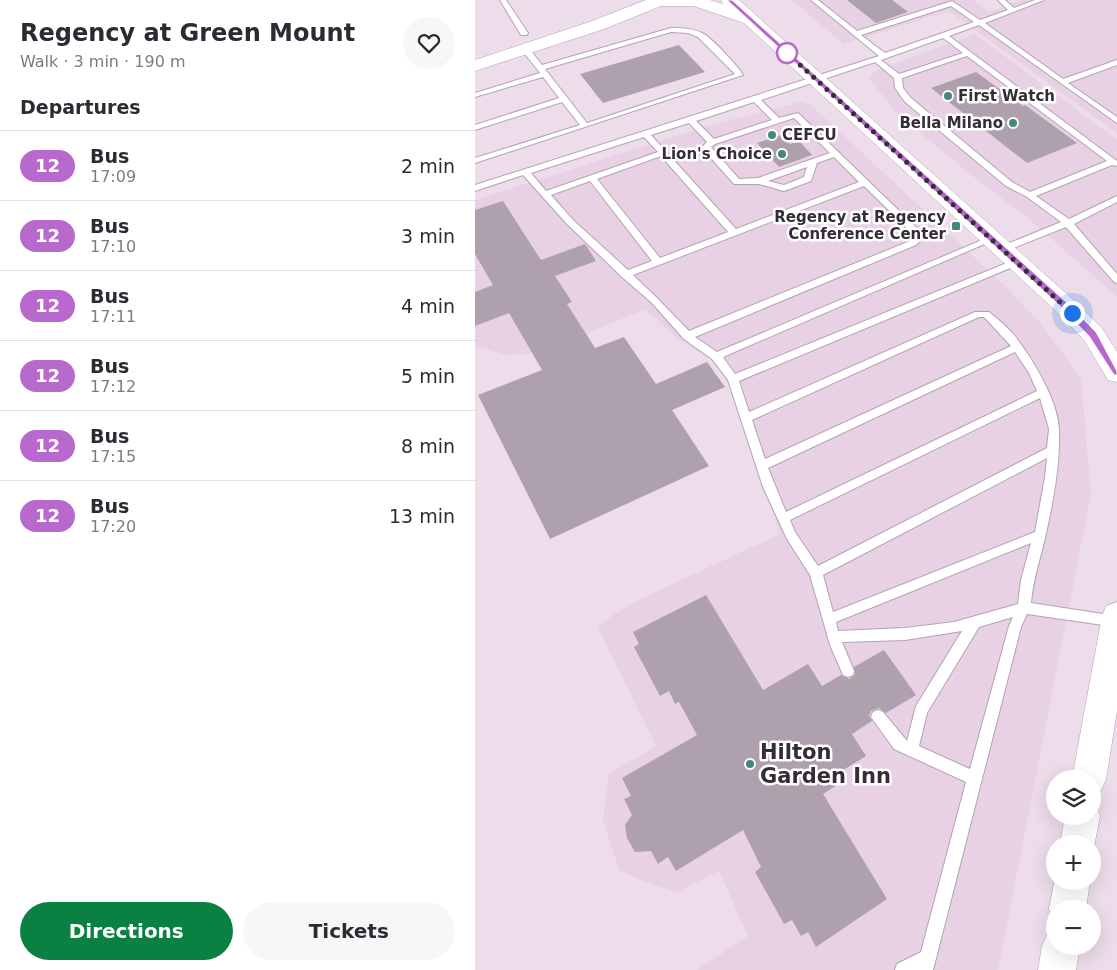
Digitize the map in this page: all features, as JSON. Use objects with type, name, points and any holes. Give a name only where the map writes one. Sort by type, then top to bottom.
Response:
[{"type":"street","points":[[475,66],[519,40],[598,25],[661,0],[695,1],[720,8],[753,22]]},
{"type":"street","points":[[729,0],[1004,250],[1093,334],[1117,373]]},
{"type":"street","points":[[751,0],[753,22]]},
{"type":"street","points":[[1091,770],[1117,619]]},
{"type":"street","points":[[1057,970],[1060,955]]},
{"type":"lane","points":[[503,0],[519,40],[585,126]]},
{"type":"lane","points":[[814,0],[856,34],[898,77],[899,88],[908,100],[1009,184],[1030,195],[1067,223],[1117,280]]},
{"type":"lane","points":[[1001,0],[1013,11]]},
{"type":"lane","points":[[475,188],[880,58],[981,24],[1041,0]]},
{"type":"lane","points":[[856,34],[949,2],[1117,121]]},
{"type":"lane","points":[[475,95],[671,30],[701,34],[736,69],[739,75],[475,161]]},
{"type":"lane","points":[[945,36],[1115,163]]},
{"type":"lane","points":[[898,77],[969,53]]},
{"type":"lane","points":[[1063,82],[1117,62]]},
{"type":"lane","points":[[757,98],[777,120]]},
{"type":"lane","points":[[475,128],[564,99]]},
{"type":"lane","points":[[687,336],[913,243],[921,236],[795,115],[712,142],[706,147],[737,182],[759,181],[835,154]]},
{"type":"lane","points":[[691,120],[712,142]]},
{"type":"lane","points":[[646,134],[734,233]]},
{"type":"lane","points":[[545,194],[663,153]]},
{"type":"lane","points":[[759,181],[784,188],[808,179],[813,162]]},
{"type":"lane","points":[[1030,195],[1115,163]]},
{"type":"lane","points":[[525,172],[570,222],[654,300],[687,336],[716,356],[733,379],[769,487],[791,535],[815,573],[834,637],[848,671]]},
{"type":"lane","points":[[592,178],[658,262]]},
{"type":"lane","points":[[625,275],[864,183]]},
{"type":"lane","points":[[733,379],[1004,250],[1117,199]]},
{"type":"lane","points":[[716,356],[1004,250]]},
{"type":"lane","points":[[746,418],[978,314],[986,314],[1010,337],[1034,372],[1049,408],[1054,429],[1051,477],[1027,580],[1024,608],[1015,626],[973,778],[926,963],[903,970]]},
{"type":"lane","points":[[762,466],[1017,347]]},
{"type":"lane","points":[[784,518],[1043,392]]},
{"type":"lane","points":[[815,573],[1053,450]]},
{"type":"lane","points":[[829,619],[1039,535]]},
{"type":"lane","points":[[834,637],[905,634],[953,628],[1024,608],[1117,619]]},
{"type":"lane","points":[[911,750],[921,711],[975,622]]},
{"type":"lane","points":[[878,718],[899,744],[973,778]]},
{"type":"shaded area","points":[[792,0],[973,0],[989,12],[1022,0],[1117,0],[1117,133],[949,11],[844,44]]},
{"type":"shaded area","points":[[975,34],[1117,140],[1117,297],[1027,217],[966,171],[895,111],[869,78],[875,71]]},
{"type":"shaded area","points":[[801,102],[811,105],[1005,286],[1038,320],[1081,378],[1091,494],[998,970],[697,970],[748,936],[719,871],[677,892],[650,884],[619,870],[603,820],[609,774],[656,746],[597,626],[632,603],[780,534],[729,384],[712,360],[680,341],[645,309],[541,353],[506,355],[475,346],[475,200],[714,124]]},
{"type":"building","points":[[847,0],[892,0],[908,12],[876,23]]},
{"type":"building","points":[[679,45],[705,72],[603,103],[580,74]]},
{"type":"building","name":"Bella Milano","points":[[976,72],[1077,143],[1027,163],[931,88]]},
{"type":"building","points":[[781,135],[790,144],[799,141],[812,155],[779,167],[757,143]]},
{"type":"building","points":[[503,201],[541,260],[585,244],[596,261],[555,276],[572,302],[567,304],[595,348],[624,337],[656,384],[707,362],[725,387],[672,410],[709,466],[550,539],[478,395],[542,370],[509,313],[475,326],[475,292],[493,285],[475,254],[475,210]]},
{"type":"building","name":"Hilton Garden Inn","points":[[706,595],[763,690],[808,664],[822,686],[841,675],[849,679],[855,675],[854,667],[884,650],[916,695],[886,713],[879,708],[871,711],[869,716],[872,721],[852,734],[866,756],[840,772],[845,780],[823,794],[887,899],[816,947],[808,932],[801,936],[792,920],[784,924],[755,872],[761,867],[743,830],[676,871],[668,857],[658,864],[651,851],[635,852],[627,838],[625,825],[632,815],[624,799],[631,796],[622,778],[697,735],[679,702],[675,704],[669,691],[660,696],[634,647],[639,644],[633,632]]},
{"type":"bus line","name":"12","points":[[729,0],[1062,303],[1093,334],[1117,373]]},
{"type":"place","name":"First Watch","points":[[948,96]]},
{"type":"place","name":"Bella Milano","points":[[1013,123]]},
{"type":"place","name":"CEFCU","points":[[772,135]]},
{"type":"place","name":"Lion's Choice","points":[[782,154]]},
{"type":"place","name":"Regency at Regency Conference Center","points":[[956,226]]},
{"type":"place","name":"Hilton Garden Inn","points":[[750,764]]},
{"type":"route","points":[[787,53],[1072,313]]}]
